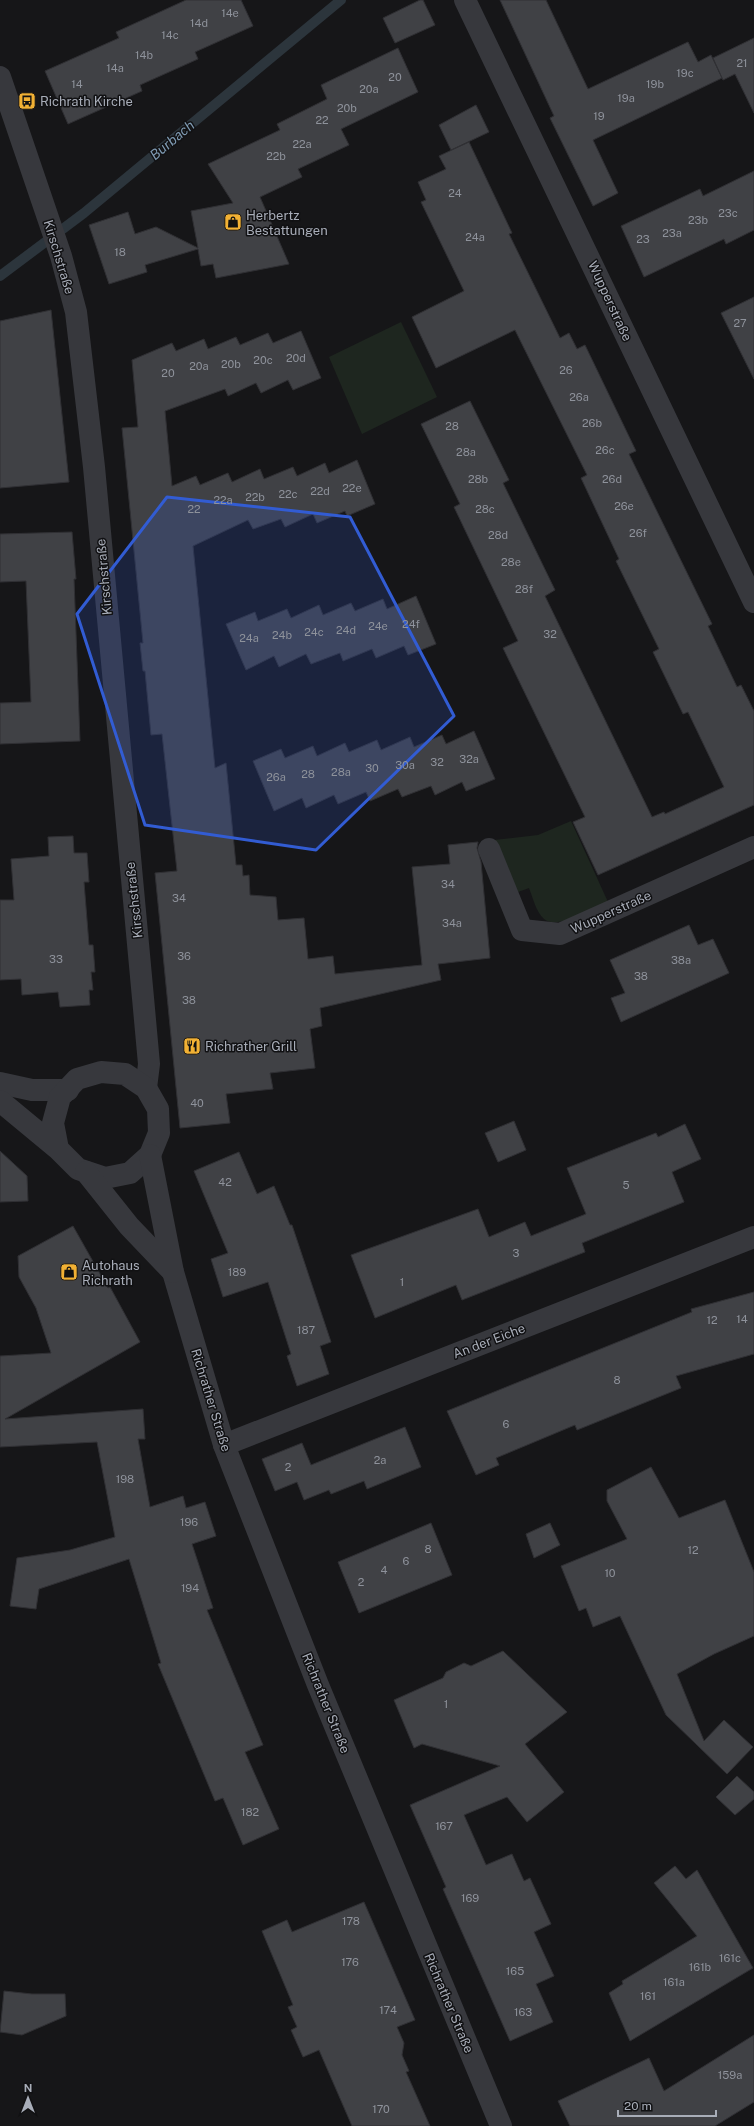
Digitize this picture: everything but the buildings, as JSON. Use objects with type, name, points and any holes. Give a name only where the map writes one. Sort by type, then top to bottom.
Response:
[{"type":"street","name":"Wupperstraße","points":[[465,0],[754,602]]},
{"type":"street","name":"Kirschstraße","points":[[0,77],[61,256],[76,312],[94,467],[143,998],[148,1064],[146,1088]]},
{"type":"street","name":"Wupperstraße","points":[[489,849],[522,930],[560,934],[754,847]]},
{"type":"street","points":[[0,1101],[58,1149],[78,1169],[105,1178],[130,1173],[150,1155],[159,1133],[158,1109],[146,1088],[126,1074],[101,1072],[77,1079],[60,1097],[53,1123],[58,1149]]},
{"type":"street","points":[[0,1083],[32,1090],[68,1090]]},
{"type":"street","name":"Richrather Straße","points":[[150,1155],[173,1272],[224,1444],[318,1685],[501,2126]]},
{"type":"street","name":"Richrather Straße","points":[[86,1172],[129,1226],[173,1272]]},
{"type":"street","name":"An der Eiche","points":[[224,1444],[754,1237]]},
{"type":"highlighted area","points":[[167,497],[350,517],[454,716],[316,850],[145,825],[77,614]]},
{"type":"shaded area","points":[[401,322],[437,397],[362,434],[329,357]]},
{"type":"shaded area","points":[[571,821],[608,902],[576,917],[558,922],[550,922],[544,919],[539,913],[529,888],[518,892],[494,840],[538,835]]},
{"type":"waterway","name":"Burbach","points":[[0,276],[84,213],[341,0]]},
{"type":"place","name":"Richrath Kirche","points":[[27,101]]},
{"type":"place","name":"Herbertz Bestattungen","points":[[233,222]]},
{"type":"place","name":"Richrather Grill","points":[[192,1046]]},
{"type":"place","name":"Autohaus Richrath","points":[[69,1272]]}]
